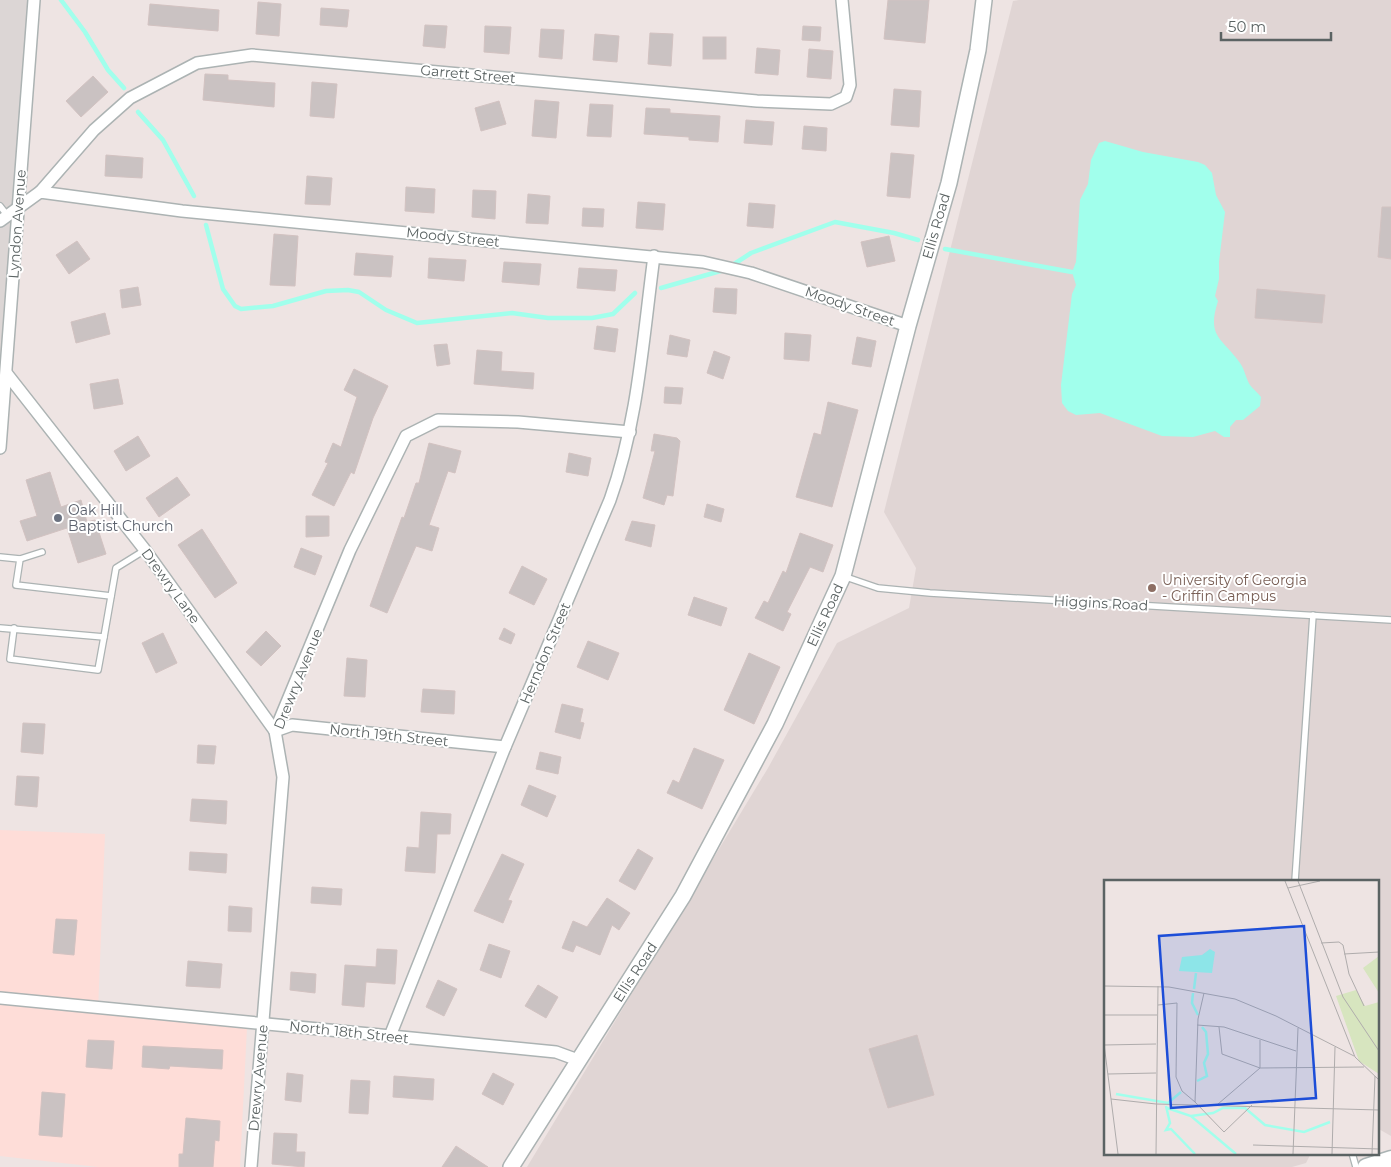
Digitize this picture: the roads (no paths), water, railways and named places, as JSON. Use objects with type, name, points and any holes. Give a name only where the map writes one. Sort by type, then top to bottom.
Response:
[{"type":"main road","points":[[1366,1167],[1391,1159]]},
{"type":"street","name":"Lyndon Avenue","points":[[0,448],[34,0]]},
{"type":"street","name":"Garrett Street","points":[[40,192],[94,130],[130,98],[196,63],[252,55],[757,100],[831,104],[846,97],[850,84],[842,0]]},
{"type":"street","name":"Ellis Road","points":[[511,1167],[683,896],[775,724],[843,576],[908,326],[949,183],[978,50],[984,0]]},
{"type":"street","points":[[2,214],[18,209],[40,192]]},
{"type":"street","name":"Moody Street","points":[[40,192],[182,211],[703,262],[751,272],[908,326]]},
{"type":"street","name":"Herndon Street","points":[[390,1036],[505,747],[610,500],[622,466],[630,432],[654,256]]},
{"type":"street","name":"Drewry Lane","points":[[7,374],[144,550],[275,731]]},
{"type":"street","name":"Drewry Avenue","points":[[251,1167],[283,778],[275,731],[350,550],[406,436],[438,420],[518,422],[630,432]]},
{"type":"street","name":"North 19th Street","points":[[275,731],[292,725],[505,747]]},
{"type":"street","name":"North 18th Street","points":[[0,998],[556,1052],[578,1060]]},
{"type":"lane","points":[[14,628],[10,659],[98,670],[116,568],[144,550]]},
{"type":"lane","points":[[0,557],[20,559],[42,552]]},
{"type":"lane","points":[[20,559],[16,585],[111,596]]},
{"type":"lane","name":"Higgins Road","points":[[843,576],[878,588],[887,589],[1391,620]]},
{"type":"lane","points":[[1295,880],[1313,615]]},
{"type":"lane","points":[[0,628],[104,637]]},
{"type":"lane","points":[[1352,1154],[1356,1167]]},
{"type":"waterway","points":[[61,0],[85,32],[108,70],[124,88]]},
{"type":"waterway","points":[[138,112],[163,140],[194,196]]},
{"type":"waterway","points":[[731,266],[751,253],[835,222],[894,233],[918,240]]},
{"type":"waterway","points":[[206,225],[223,289],[235,306],[241,309],[273,306],[326,291],[348,290],[359,292],[386,310],[417,323],[512,313],[548,318],[592,318],[613,314],[635,293]]},
{"type":"waterway","points":[[945,249],[1072,272]]},
{"type":"waterway","points":[[661,288],[724,270]]},
{"type":"place","name":"Oak Hill Baptist Church","points":[[58,518]]},
{"type":"place","name":"University of Georgia - Griffin Campus","points":[[1152,588]]}]
